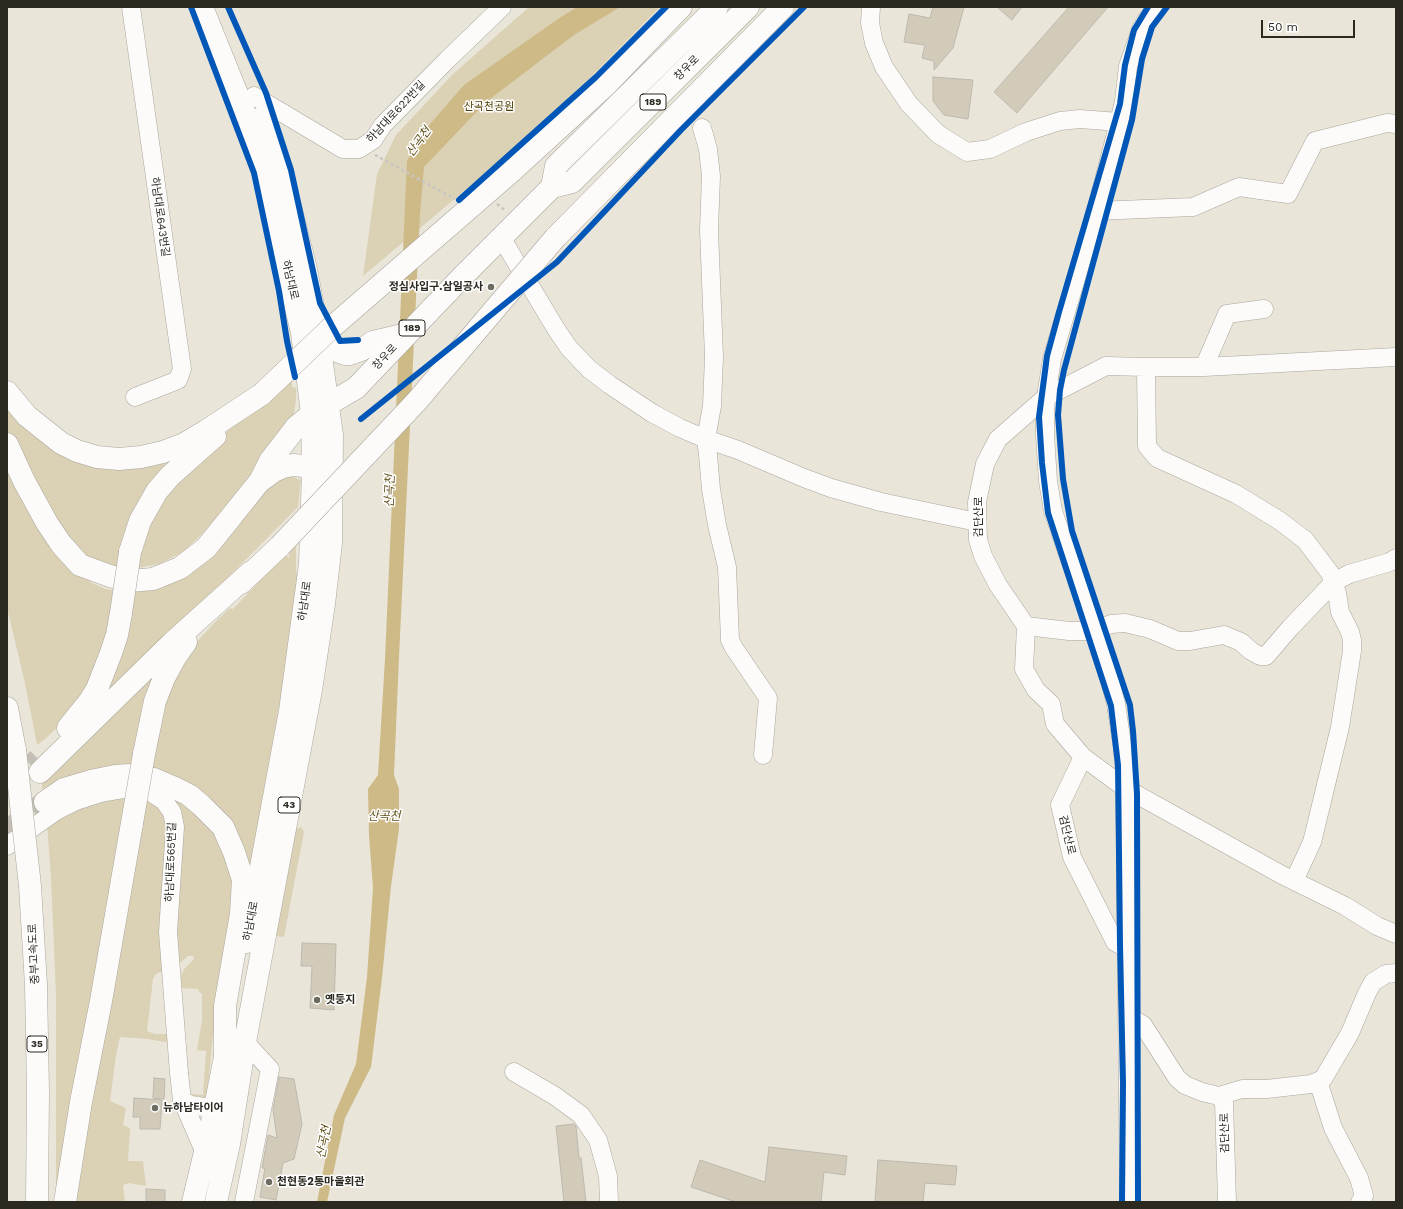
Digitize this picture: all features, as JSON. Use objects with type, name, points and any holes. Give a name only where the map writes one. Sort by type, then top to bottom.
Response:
[{"type":"main road","name":"하남대로","points":[[202,7],[248,121],[268,193],[320,410],[332,435],[331,543],[324,604],[311,690],[246,1042],[229,1144],[216,1202]]},
{"type":"main road","name":"하남대로","points":[[193,1202],[205,1153],[225,1056],[290,711],[310,564],[313,472],[320,410],[317,328],[306,270],[284,182],[254,96],[218,7]]},
{"type":"main road","points":[[681,7],[606,85],[512,171],[331,328],[262,394],[170,476],[157,491],[140,521],[130,552],[121,613],[113,647],[97,689],[78,717],[39,766],[280,546],[418,400],[555,238],[783,7]]},
{"type":"main road","name":"창우로","points":[[552,187],[556,166],[717,7]]},
{"type":"main road","name":"창우로","points":[[259,482],[270,461],[297,426],[356,388],[461,278],[552,187],[572,182],[748,7]]},
{"type":"main road","points":[[317,328],[325,342],[334,350],[340,353],[350,354],[361,350],[373,342],[407,334]]},
{"type":"main road","points":[[7,392],[27,416],[61,443],[77,451],[119,459],[141,457],[163,452],[184,444],[262,394]]},
{"type":"main road","points":[[7,444],[24,481],[47,523],[61,544],[80,565],[110,576],[130,581],[153,579],[180,568],[206,548],[259,482],[274,471],[293,465],[304,466],[321,477],[332,488]]},
{"type":"main road","points":[[65,1202],[81,1102],[101,1001],[144,754],[155,700],[164,678],[187,640],[251,572]]},
{"type":"main road","name":"중부고속도로","points":[[7,708],[15,750],[30,886],[36,992],[38,1092],[37,1202]]},
{"type":"main road","points":[[45,802],[64,789],[91,780],[115,776],[154,779],[184,793],[201,805],[223,827],[234,852],[243,880],[241,914],[225,1006],[225,1056]]},
{"type":"street","name":"하남대로643번길","points":[[131,7],[182,369],[178,380],[135,397]]},
{"type":"street","name":"하남대로622번길","points":[[254,96],[343,150],[359,149],[373,140],[383,125],[502,7]]},
{"type":"street","points":[[871,7],[870,23],[874,43],[884,67],[909,104],[938,134],[967,152],[990,149],[1026,132],[1060,121],[1080,119],[1119,122]]},
{"type":"street","points":[[1129,1202],[1125,788],[1123,750],[1116,704],[1104,662],[1053,511],[1048,481],[1044,435],[1046,397],[1052,359],[1096,211],[1124,101],[1128,66],[1142,27],[1156,7]]},
{"type":"street","points":[[1096,211],[1193,207],[1239,187],[1288,194],[1315,141],[1386,124],[1396,124]]},
{"type":"street","points":[[702,128],[708,148],[711,176],[709,230],[714,357],[712,406],[706,439],[711,489],[717,525],[727,568],[730,640],[768,698],[763,755]]},
{"type":"street","points":[[501,237],[569,348],[589,369],[652,413],[680,428],[706,439],[738,450],[804,478],[832,488],[881,502],[977,522]]},
{"type":"street","points":[[1204,367],[1227,314],[1264,309]]},
{"type":"street","name":"검단산로","points":[[1026,626],[998,585],[983,556],[978,540],[977,502],[985,464],[998,439],[1046,397],[1106,366],[1204,367],[1396,357]]},
{"type":"street","points":[[1146,367],[1147,446],[1157,458],[1236,494],[1280,521],[1306,540],[1330,573],[1334,582],[1340,612],[1350,632],[1352,651],[1340,727],[1312,842],[1294,881]]},
{"type":"street","points":[[1396,558],[1390,562],[1349,574],[1334,582],[1290,628],[1266,656],[1260,656],[1240,642],[1224,635],[1190,641],[1178,641],[1150,629],[1125,623],[1111,624],[1094,631],[1069,631],[1026,626],[1024,669],[1036,690],[1051,704],[1055,724],[1083,757],[1125,788],[1294,881],[1344,906],[1377,926],[1396,934]]},
{"type":"street","name":"검단산로","points":[[1083,757],[1060,806],[1072,857],[1115,942],[1127,949]]},
{"type":"street","name":"하남대로565번길","points":[[7,846],[56,811],[76,800],[124,788],[150,792],[164,801],[172,812],[175,827],[168,932],[169,961],[182,1100],[205,1153]]},
{"type":"street","points":[[1219,1096],[1242,1089],[1275,1088],[1311,1084],[1323,1079],[1350,1033],[1366,993],[1373,982],[1386,974],[1396,973]]},
{"type":"street","name":"검단산로","points":[[1128,1016],[1143,1025],[1177,1078],[1185,1085],[1202,1092],[1219,1096],[1224,1102],[1226,1121],[1227,1202]]},
{"type":"street","points":[[244,1202],[270,1069],[246,1042]]},
{"type":"street","points":[[514,1072],[555,1096],[581,1116],[598,1140],[608,1176],[609,1202]]},
{"type":"street","points":[[1318,1081],[1333,1128],[1359,1178],[1364,1196],[1360,1202]]},
{"type":"street","points":[[182,1100],[190,1105],[203,1107],[215,1106]]},
{"type":"path","points":[[378,157],[459,200],[464,195]]},
{"type":"green space","name":"산곡천공원","points":[[529,7],[660,7],[588,80],[521,143],[363,276],[377,174],[396,135],[452,75]]},
{"type":"green space","points":[[292,377],[292,387],[296,388],[293,419],[218,516],[183,552],[159,564],[137,568],[154,512],[201,453]]},
{"type":"green space","points":[[7,407],[31,434],[56,451],[174,456],[120,570],[87,558],[67,542],[7,430]]},
{"type":"green space","points":[[7,463],[81,576],[106,589],[117,591],[97,673],[58,727],[37,745],[25,683],[7,608]]},
{"type":"green space","points":[[287,477],[293,477],[301,480],[298,507],[147,659],[98,702],[132,589],[218,550],[267,488]]},
{"type":"green space","points":[[296,546],[296,571],[299,582],[282,690],[250,868],[246,855],[149,769],[163,701],[194,645],[230,608],[233,609],[255,586],[255,583],[286,555],[289,558],[290,551]]},
{"type":"green space","points":[[160,666],[134,768],[105,767],[96,769],[60,781],[42,789],[42,783]]},
{"type":"green space","points":[[167,791],[209,818],[236,884],[212,1043],[206,1099],[193,1097],[193,1094],[203,1095],[206,1051],[197,1050],[202,1020],[202,994],[198,989],[180,988],[180,977],[185,968],[194,959],[193,956],[188,956],[176,967]]},
{"type":"green space","points":[[145,794],[167,813],[166,974],[160,972],[156,974],[153,979],[147,1031],[155,1034],[171,1034],[171,1043],[120,1037],[116,1055],[110,1101],[126,1108],[123,1125],[130,1128],[128,1161],[143,1161],[146,1186],[129,1183],[123,1185],[125,1202],[74,1202]]},
{"type":"green space","points":[[129,795],[56,1190],[56,995],[47,823],[91,803]]},
{"type":"green space","points":[[301,827],[304,832],[284,937],[275,936],[296,829]]},
{"type":"water","name":"산곡천","points":[[577,7],[620,7],[574,35],[486,102],[424,167],[420,214],[394,775],[399,789],[399,829],[391,886],[371,1067],[345,1118],[327,1202],[317,1202],[334,1115],[356,1064],[367,977],[373,888],[369,835],[368,789],[378,775],[385,659],[407,161],[424,131],[464,85]]},
{"type":"building","points":[[933,7],[964,7],[953,48],[934,70],[934,61],[922,58],[925,45],[904,42],[909,14],[930,18]]},
{"type":"building","points":[[997,7],[1022,7],[1012,20]]},
{"type":"building","points":[[1069,7],[1108,7],[1017,113],[994,92]]},
{"type":"building","points":[[933,77],[973,80],[968,119],[944,115],[933,101]]},
{"type":"building","points":[[302,943],[336,944],[334,1010],[310,1008],[312,966],[301,966]]},
{"type":"building","points":[[279,1077],[294,1079],[302,1124],[294,1159],[283,1163],[276,1200],[260,1197],[265,1168],[262,1168],[268,1135],[277,1138],[273,1110]]},
{"type":"building","points":[[154,1078],[165,1079],[164,1099],[153,1098]]},
{"type":"building","points":[[134,1098],[162,1100],[160,1129],[140,1129],[140,1117],[133,1117]]},
{"type":"building","points":[[574,1124],[576,1126],[579,1158],[581,1158],[586,1202],[564,1202],[556,1126]]},
{"type":"building","points":[[769,1147],[847,1156],[845,1175],[824,1172],[821,1202],[736,1202],[691,1187],[700,1160],[765,1182]]},
{"type":"building","points":[[878,1160],[957,1166],[955,1185],[925,1183],[923,1202],[875,1202]]},
{"type":"building","points":[[146,1189],[165,1190],[165,1202],[146,1202]]},
{"type":"tunnel","points":[[7,788],[38,759]]},
{"type":"tunnel","points":[[7,831],[45,802]]},
{"type":"cycle path","points":[[191,7],[254,173],[279,291],[287,341],[295,377]]},
{"type":"cycle path","points":[[228,7],[266,93],[291,170],[320,303],[340,341],[358,340]]},
{"type":"cycle path","points":[[459,200],[596,77],[666,7]]},
{"type":"cycle path","points":[[361,419],[557,262],[681,130],[804,7]]},
{"type":"cycle path","points":[[1122,1202],[1123,1083],[1118,765],[1111,706],[1048,513],[1042,463],[1039,417],[1047,356],[1120,104],[1125,65],[1134,30],[1148,7]]},
{"type":"cycle path","points":[[1138,1202],[1137,794],[1133,731],[1130,705],[1072,531],[1063,479],[1058,415],[1060,390],[1064,370],[1132,120],[1142,59],[1152,27],[1167,7]]},
{"type":"place","name":"정심사입구.삼일공사","points":[[491,287]]},
{"type":"place","name":"옛둥지","points":[[317,1000]]},
{"type":"place","name":"뉴하남타이어","points":[[155,1108]]},
{"type":"place","name":"천현동2통마을회관","points":[[269,1182]]}]
